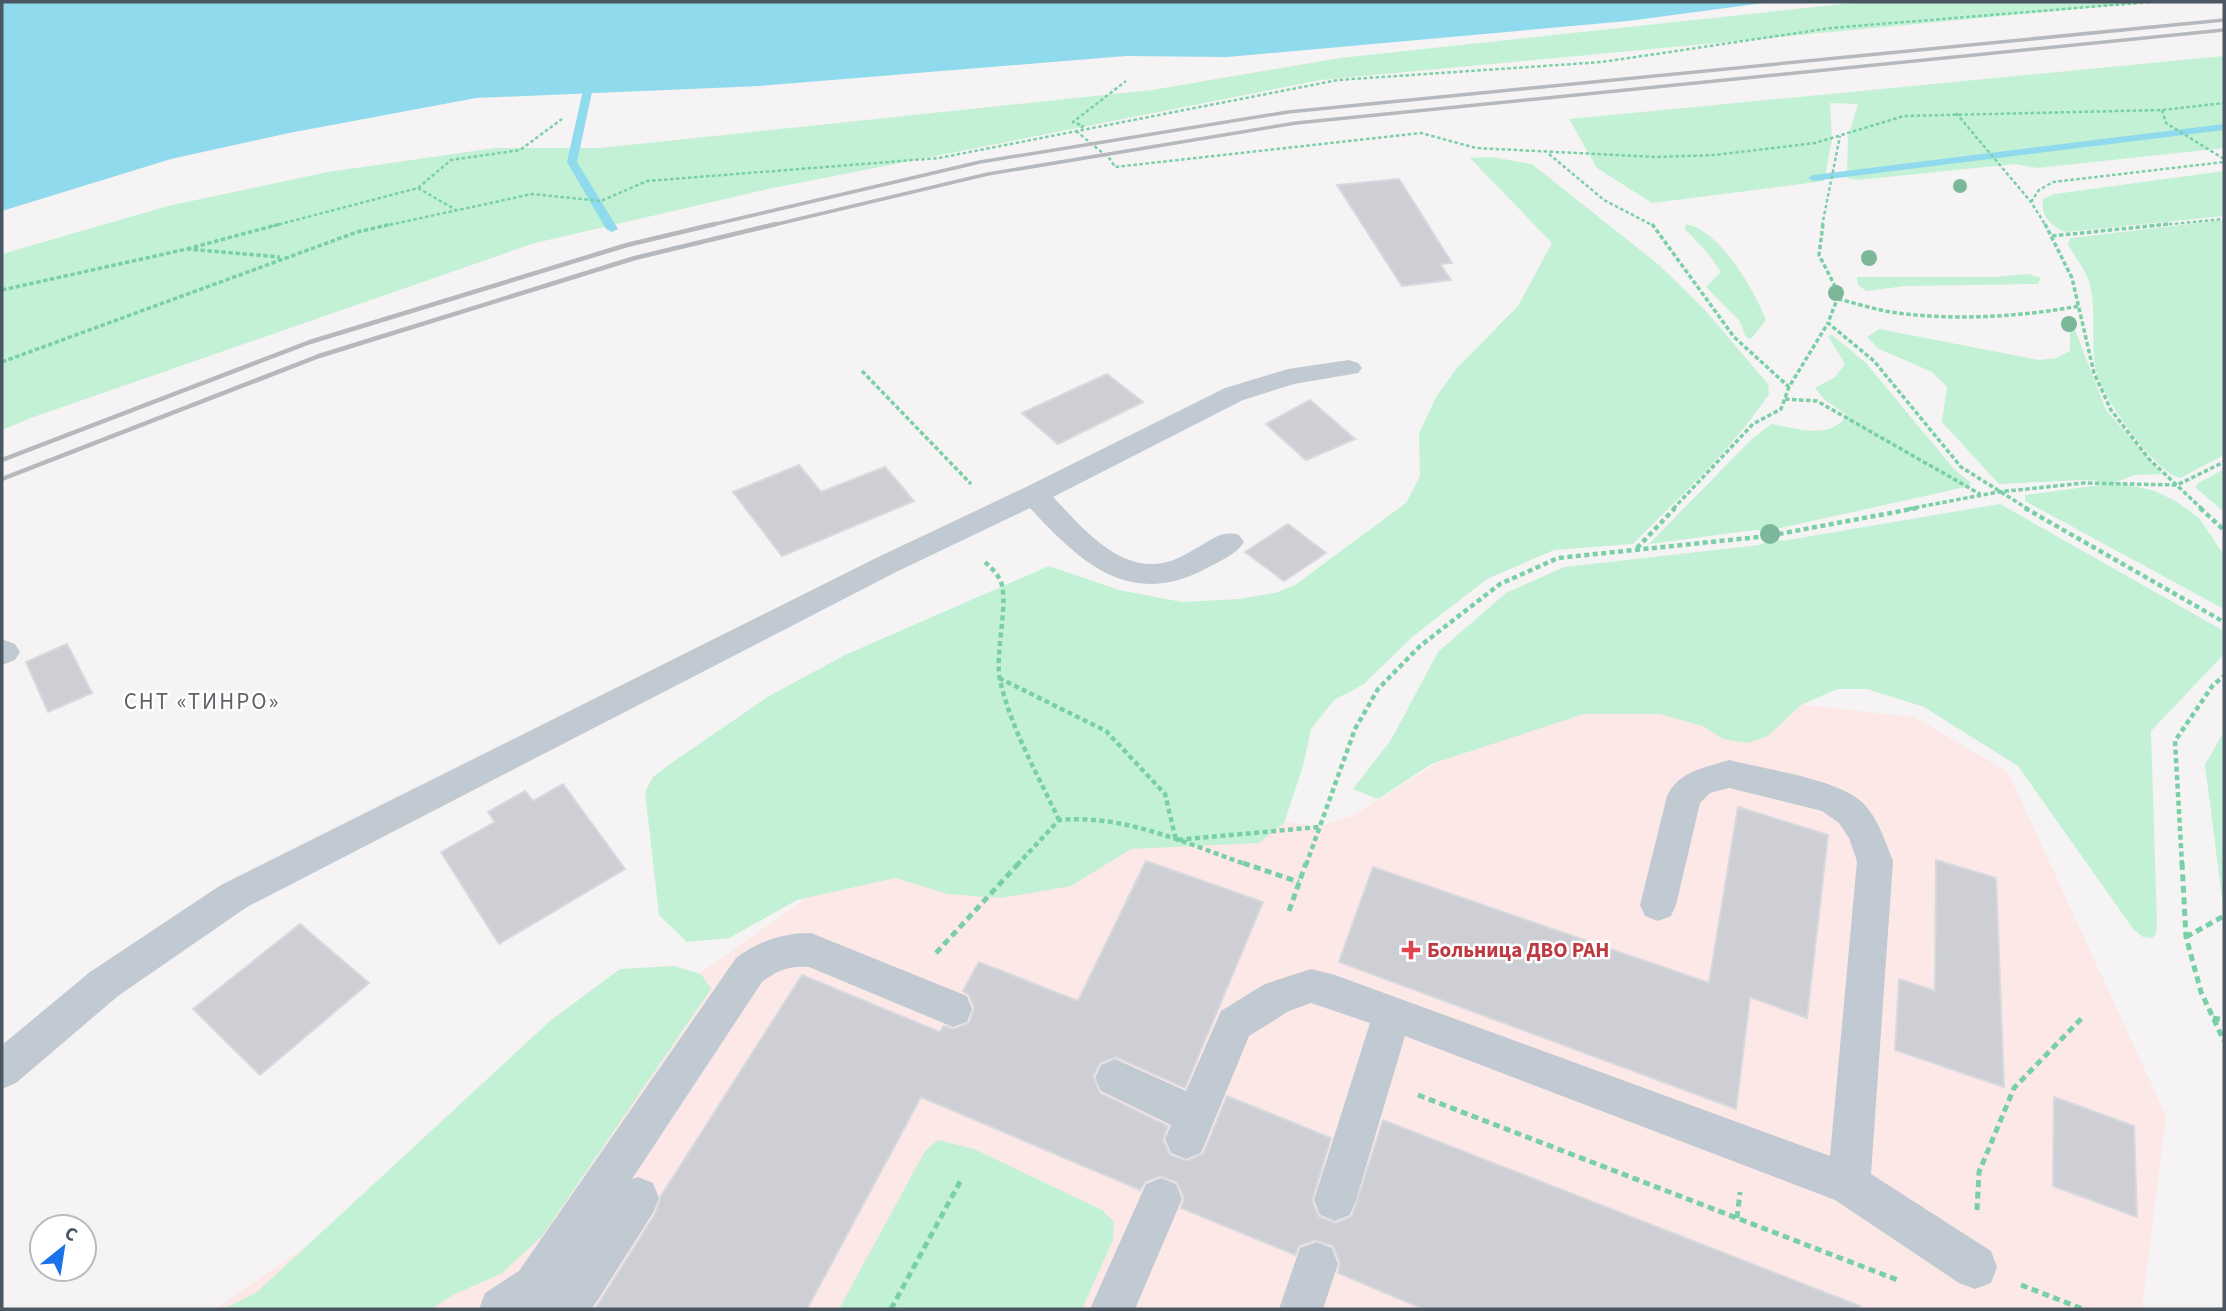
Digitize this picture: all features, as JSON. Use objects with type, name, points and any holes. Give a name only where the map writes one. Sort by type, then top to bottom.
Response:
[{"type":"lane","points":[[2,1070],[104,984],[234,896],[956,530],[1034,495],[1234,394],[1288,377],[1349,368]]},
{"type":"lane","points":[[1034,495],[1082,543],[1113,566],[1128,571],[1151,575],[1175,570],[1229,542]]},
{"type":"lane","points":[[1658,905],[1684,796],[1699,783],[1729,774],[1832,799],[1851,813],[1864,832],[1874,861],[1849,1184]]},
{"type":"lane","points":[[501,1309],[535,1287],[749,971],[770,954],[789,949],[811,950],[953,1009]]},
{"type":"lane","points":[[1115,1078],[1191,1127],[1235,1024],[1277,997],[1311,986],[1849,1184],[1975,1267]]},
{"type":"lane","points":[[1335,1200],[1392,1014]]},
{"type":"lane","points":[[566,1309],[638,1198]]},
{"type":"lane","points":[[1112,1309],[1161,1199]]},
{"type":"lane","points":[[1301,1309],[1316,1264]]},
{"type":"path","points":[[2,362],[357,232],[533,194],[601,201],[647,181],[939,158],[1338,80],[1602,62],[1831,28],[2151,2]]},
{"type":"path","points":[[1076,130],[1083,126],[1073,122],[1126,81]]},
{"type":"path","points":[[1076,130],[1110,159],[1115,167],[1420,133],[1476,148],[1657,157],[1715,155],[1815,143],[1905,116],[1955,112],[2162,110],[2224,103]]},
{"type":"path","points":[[2162,110],[2166,123],[2224,161]]},
{"type":"path","points":[[1955,112],[2031,202],[2052,236],[2072,278],[2094,373],[2111,410],[2149,459],[2224,530]]},
{"type":"path","points":[[2,290],[187,249],[418,188],[451,160],[520,150],[562,119]]},
{"type":"path","points":[[1636,549],[1753,424],[1781,409],[1789,387],[1828,323],[1839,294],[1819,255],[1819,239],[1840,136]]},
{"type":"path","points":[[1549,153],[1604,200],[1653,225],[1734,337],[1789,387]]},
{"type":"path","points":[[2031,202],[2039,190],[2053,182],[2224,161]]},
{"type":"path","points":[[418,188],[456,210]]},
{"type":"path","points":[[2052,236],[2224,219]]},
{"type":"path","points":[[187,249],[285,257]]},
{"type":"path","points":[[1838,299],[1890,313],[1933,315],[2030,315],[2079,306]]},
{"type":"path","points":[[1828,323],[1874,361],[1961,467],[1998,492],[2224,622]]},
{"type":"path","points":[[862,371],[998,512]]},
{"type":"path","points":[[1785,399],[1817,401],[1981,495]]},
{"type":"path","points":[[1289,911],[1355,729],[1378,689],[1420,646],[1500,583],[1559,558],[1768,536],[1998,492],[2084,483],[2177,485],[2224,462]]},
{"type":"path","points":[[956,530],[1001,580],[1004,597],[999,635],[999,678],[1015,727],[1059,820]]},
{"type":"path","points":[[2224,676],[2213,685],[2175,741],[2186,937],[2201,992],[2224,1041]]},
{"type":"path","points":[[999,678],[1106,731],[1165,794],[1176,840]]},
{"type":"path","points":[[902,989],[1059,820],[1083,818],[1122,822],[1299,882]]},
{"type":"path","points":[[1176,840],[1319,827]]},
{"type":"path","points":[[2186,937],[2224,916]]},
{"type":"path","points":[[2082,1018],[2014,1088],[1996,1128],[1979,1172],[1975,1267],[2083,1309]]},
{"type":"path","points":[[2213,1018],[2224,1020]]},
{"type":"path","points":[[1457,1110],[1910,1285]]},
{"type":"path","points":[[891,1309],[961,1180]]},
{"type":"shaded area","name":"Больница ДВО РАН","points":[[1687,692],[1914,717],[2008,772],[2166,1116],[2142,1309],[215,1309],[633,1021],[833,879],[1181,803],[1319,827],[1352,816],[1521,711]]},
{"type":"green space","points":[[1861,2],[2152,2],[1321,80],[768,189],[535,243],[2,430],[2,254],[168,206],[328,172],[495,148],[600,148],[1152,90],[1340,58]]},
{"type":"green space","points":[[2224,56],[2224,148],[2037,168],[2015,164],[1857,180],[1847,178],[1848,138],[1858,104],[1830,103],[1832,140],[1824,181],[1652,203],[1597,168],[1569,119]]},
{"type":"green space","points":[[1492,157],[1532,164],[1659,265],[1705,310],[1768,384],[1769,394],[1739,434],[1633,544],[1554,550],[1487,579],[1412,637],[1364,684],[1334,700],[1311,729],[1303,766],[1284,823],[1259,843],[1131,849],[1071,886],[1001,898],[948,894],[895,878],[797,900],[729,938],[687,942],[659,915],[645,792],[653,777],[769,696],[845,655],[1049,566],[1119,590],[1182,602],[1239,599],[1275,593],[1295,585],[1406,503],[1420,476],[1419,434],[1436,397],[1457,368],[1518,306],[1552,243],[1470,158]]},
{"type":"green space","points":[[2224,171],[2224,216],[2066,232],[2051,224],[2043,210],[2043,199],[2055,194]]},
{"type":"green space","points":[[2224,220],[2224,455],[2180,478],[2157,463],[2109,400],[2095,363],[2092,293],[2085,272],[2068,244],[2070,238]]},
{"type":"green space","points":[[1686,224],[1711,237],[1723,249],[1753,293],[1766,320],[1751,339],[1746,337],[1739,320],[1706,287],[1721,272],[1707,252],[1685,229]]},
{"type":"green space","points":[[2028,274],[2041,278],[2038,284],[1906,286],[1866,291],[1858,285],[1857,277],[1996,277]]},
{"type":"green space","points":[[2074,327],[2106,410],[2162,474],[2135,475],[2116,482],[2155,491],[2177,502],[2199,518],[2224,555],[2224,609],[2025,501],[2025,495],[2101,485],[2099,481],[1999,484],[1942,422],[1947,387],[1932,372],[1879,349],[1867,337],[1879,329],[2039,360],[2057,358],[2070,351],[2070,331]]},
{"type":"green space","points":[[1832,335],[1866,363],[1954,469],[1970,482],[1970,486],[1767,531],[1754,530],[1649,544],[1751,440],[1771,424],[1812,431],[1832,428],[1840,423],[1847,415],[1825,400],[1815,388],[1835,377],[1845,364],[1828,336]]},
{"type":"green space","points":[[2224,469],[2224,512],[2196,488],[2197,484]]},
{"type":"green space","points":[[2000,504],[2224,631],[2224,654],[2151,731],[2157,925],[2156,934],[2152,938],[2143,937],[2134,930],[2018,766],[1924,707],[1867,689],[1837,689],[1801,705],[1768,736],[1748,743],[1723,739],[1703,726],[1659,714],[1584,714],[1431,764],[1378,799],[1353,789],[1391,740],[1438,652],[1506,593],[1564,567],[1760,545],[1772,539],[1782,541]]},
{"type":"green space","points":[[2224,731],[2224,913],[2205,765]]},
{"type":"green space","points":[[674,966],[701,974],[711,989],[542,1236],[502,1273],[453,1295],[431,1309],[224,1309],[257,1292],[550,1021],[620,969]]},
{"type":"green space","points":[[938,1140],[974,1149],[1102,1210],[1114,1222],[1113,1240],[1082,1309],[839,1309],[925,1151]]},
{"type":"water","points":[[2,2],[1771,2],[1628,21],[1227,57],[1126,56],[760,86],[476,98],[289,133],[171,159],[2,211]]},
{"type":"building","points":[[1399,179],[1452,263],[1440,264],[1451,280],[1402,286],[1337,185]]},
{"type":"building","points":[[1107,374],[1143,402],[1058,444],[1022,413]]},
{"type":"building","points":[[1310,400],[1355,439],[1306,460],[1266,424]]},
{"type":"building","points":[[799,465],[821,492],[885,467],[914,501],[782,556],[733,492]]},
{"type":"building","points":[[1288,524],[1326,553],[1284,581],[1245,552]]},
{"type":"building","points":[[67,644],[92,693],[48,712],[26,662]]},
{"type":"building","points":[[563,784],[625,869],[499,944],[441,852],[495,822],[488,812],[525,791],[533,801]]},
{"type":"building","points":[[1738,807],[1828,835],[1807,1018],[1750,997],[1736,1109],[1339,962],[1373,867],[1709,983]]},
{"type":"building","points":[[1936,860],[1996,878],[2004,1087],[1895,1050],[1899,979],[1935,991]]},
{"type":"building","points":[[1146,861],[1263,902],[1185,1088],[1116,1057],[1100,1063],[1093,1077],[1100,1093],[1168,1126],[1163,1140],[1170,1155],[1187,1161],[1203,1154],[1227,1096],[1331,1138],[1312,1201],[1319,1217],[1336,1223],[1352,1216],[1383,1120],[1860,1306],[1859,1309],[1423,1309],[1338,1273],[1340,1263],[1333,1246],[1315,1240],[1299,1246],[1295,1255],[1181,1208],[1184,1198],[1177,1182],[1160,1176],[1145,1182],[1140,1190],[921,1097],[807,1309],[595,1309],[655,1214],[661,1196],[802,975],[940,1032],[944,1026],[954,1029],[969,1023],[974,1008],[969,995],[963,991],[979,962],[1078,1001]]},
{"type":"building","points":[[300,924],[369,983],[260,1075],[193,1009]]},
{"type":"building","points":[[2054,1097],[2134,1126],[2137,1217],[2053,1186]]},
{"type":"waterway","points":[[587,92],[572,162],[612,229]]},
{"type":"waterway","points":[[1813,178],[2224,127]]},
{"type":"railway","points":[[707,226],[980,162],[1288,112],[2224,20]]},
{"type":"railway","points":[[769,226],[988,174],[1296,123],[2224,30]]},
{"type":"railway","points":[[2,460],[310,342],[627,245],[715,224]]},
{"type":"railway","points":[[2,479],[319,356],[635,258],[776,224]]},
{"type":"place","name":"Больница ДВО РАН","points":[[1411,950]]},
{"type":"district","name":"СНТ «ТИНРО»","points":[[202,701]]}]
